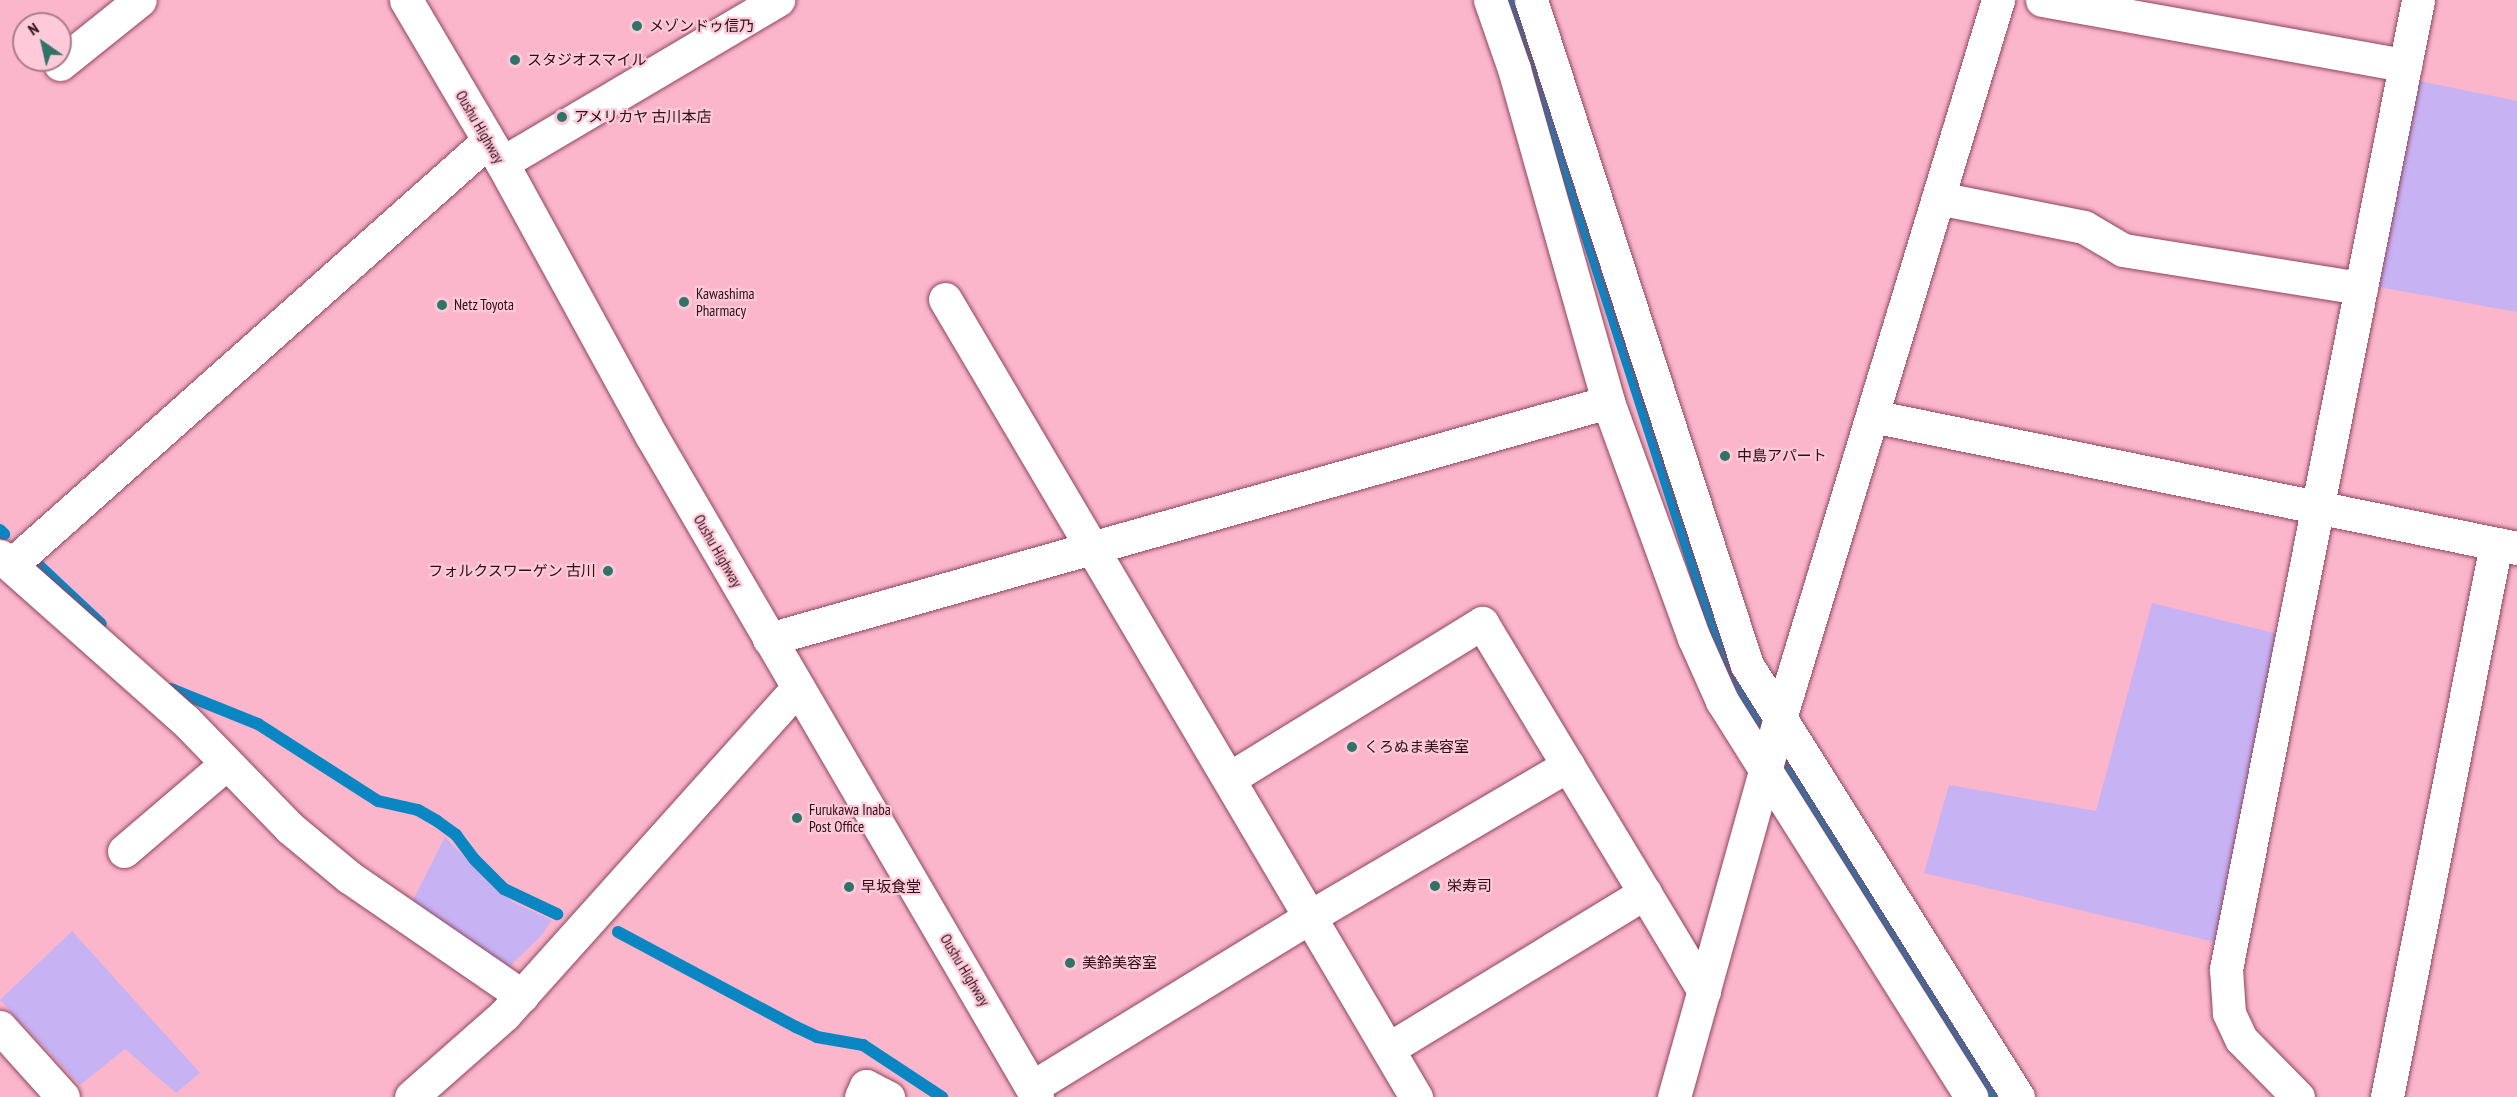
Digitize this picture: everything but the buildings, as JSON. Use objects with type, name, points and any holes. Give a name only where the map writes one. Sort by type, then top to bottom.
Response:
[{"type":"street","points":[[72,54],[140,0]]},
{"type":"street","name":"Oushu Highway","points":[[406,0],[495,152],[769,639],[1036,1092]]},
{"type":"street","points":[[522,996],[349,877],[290,828],[185,720],[3,558],[495,152],[778,0]]},
{"type":"street","points":[[1490,0],[1514,69],[1608,402],[1694,638],[1722,701],[1769,765],[1971,1097]]},
{"type":"street","points":[[1531,0],[1747,665],[1780,721],[2018,1097]]},
{"type":"street","points":[[1674,1097],[1780,721],[1998,0]]},
{"type":"street","points":[[2042,0],[2405,64]]},
{"type":"street","points":[[2298,1097],[2241,1039],[2229,1013],[2226,969],[2418,0]]},
{"type":"street","points":[[1938,198],[2084,227],[2123,250],[2361,288]]},
{"type":"street","points":[[945,299],[1095,548],[1416,1097]]},
{"type":"street","points":[[769,639],[1608,402]]},
{"type":"street","points":[[1872,416],[2506,546],[2387,1097]]},
{"type":"street","points":[[1230,778],[1482,623],[1704,991]]},
{"type":"street","points":[[411,1097],[522,996],[798,688]]},
{"type":"street","points":[[124,851],[226,764]]},
{"type":"street","points":[[1036,1092],[1311,916],[1568,765]]},
{"type":"street","points":[[1389,1049],[1645,893]]},
{"type":"street","points":[[0,1027],[49,1092]]},
{"type":"street","points":[[861,1097],[866,1086],[888,1097]]},
{"type":"shaded area","points":[[2419,81],[2517,101],[2517,312],[2379,287]]},
{"type":"shaded area","points":[[2152,603],[2282,635],[2219,943],[1924,873],[1949,785],[2096,811]]},
{"type":"shaded area","points":[[445,837],[492,886],[513,902],[551,920],[543,934],[506,970],[410,906]]},
{"type":"shaded area","points":[[72,931],[200,1073],[176,1093],[125,1049],[80,1085],[0,1000]]},
{"type":"waterway","points":[[1511,0],[1719,646],[1749,702],[1994,1097]]},
{"type":"waterway","points":[[0,530],[4,534]]},
{"type":"waterway","points":[[38,565],[101,624]]},
{"type":"waterway","points":[[171,689],[258,724],[378,801],[418,810],[437,821],[456,835],[475,860],[504,889],[557,914]]},
{"type":"waterway","points":[[618,932],[817,1037],[863,1045],[942,1097]]},
{"type":"place","name":"メゾンドゥ信乃","points":[[637,26]]},
{"type":"place","name":"スタジオスマイル","points":[[515,60]]},
{"type":"place","name":"アメリカヤ 古川本店","points":[[562,117]]},
{"type":"place","name":"Kawashima Pharmacy","points":[[684,302]]},
{"type":"place","name":"Netz Toyota","points":[[442,305]]},
{"type":"place","name":"中島アパート","points":[[1725,456]]},
{"type":"place","name":"フォルクスワーゲン 古川","points":[[608,571]]},
{"type":"place","name":"くろぬま美容室","points":[[1352,747]]},
{"type":"place","name":"Furukawa Inaba Post Office","points":[[797,818]]},
{"type":"place","name":"栄寿司","points":[[1435,886]]},
{"type":"place","name":"早坂食堂","points":[[849,887]]},
{"type":"place","name":"美鈴美容室","points":[[1070,963]]}]
